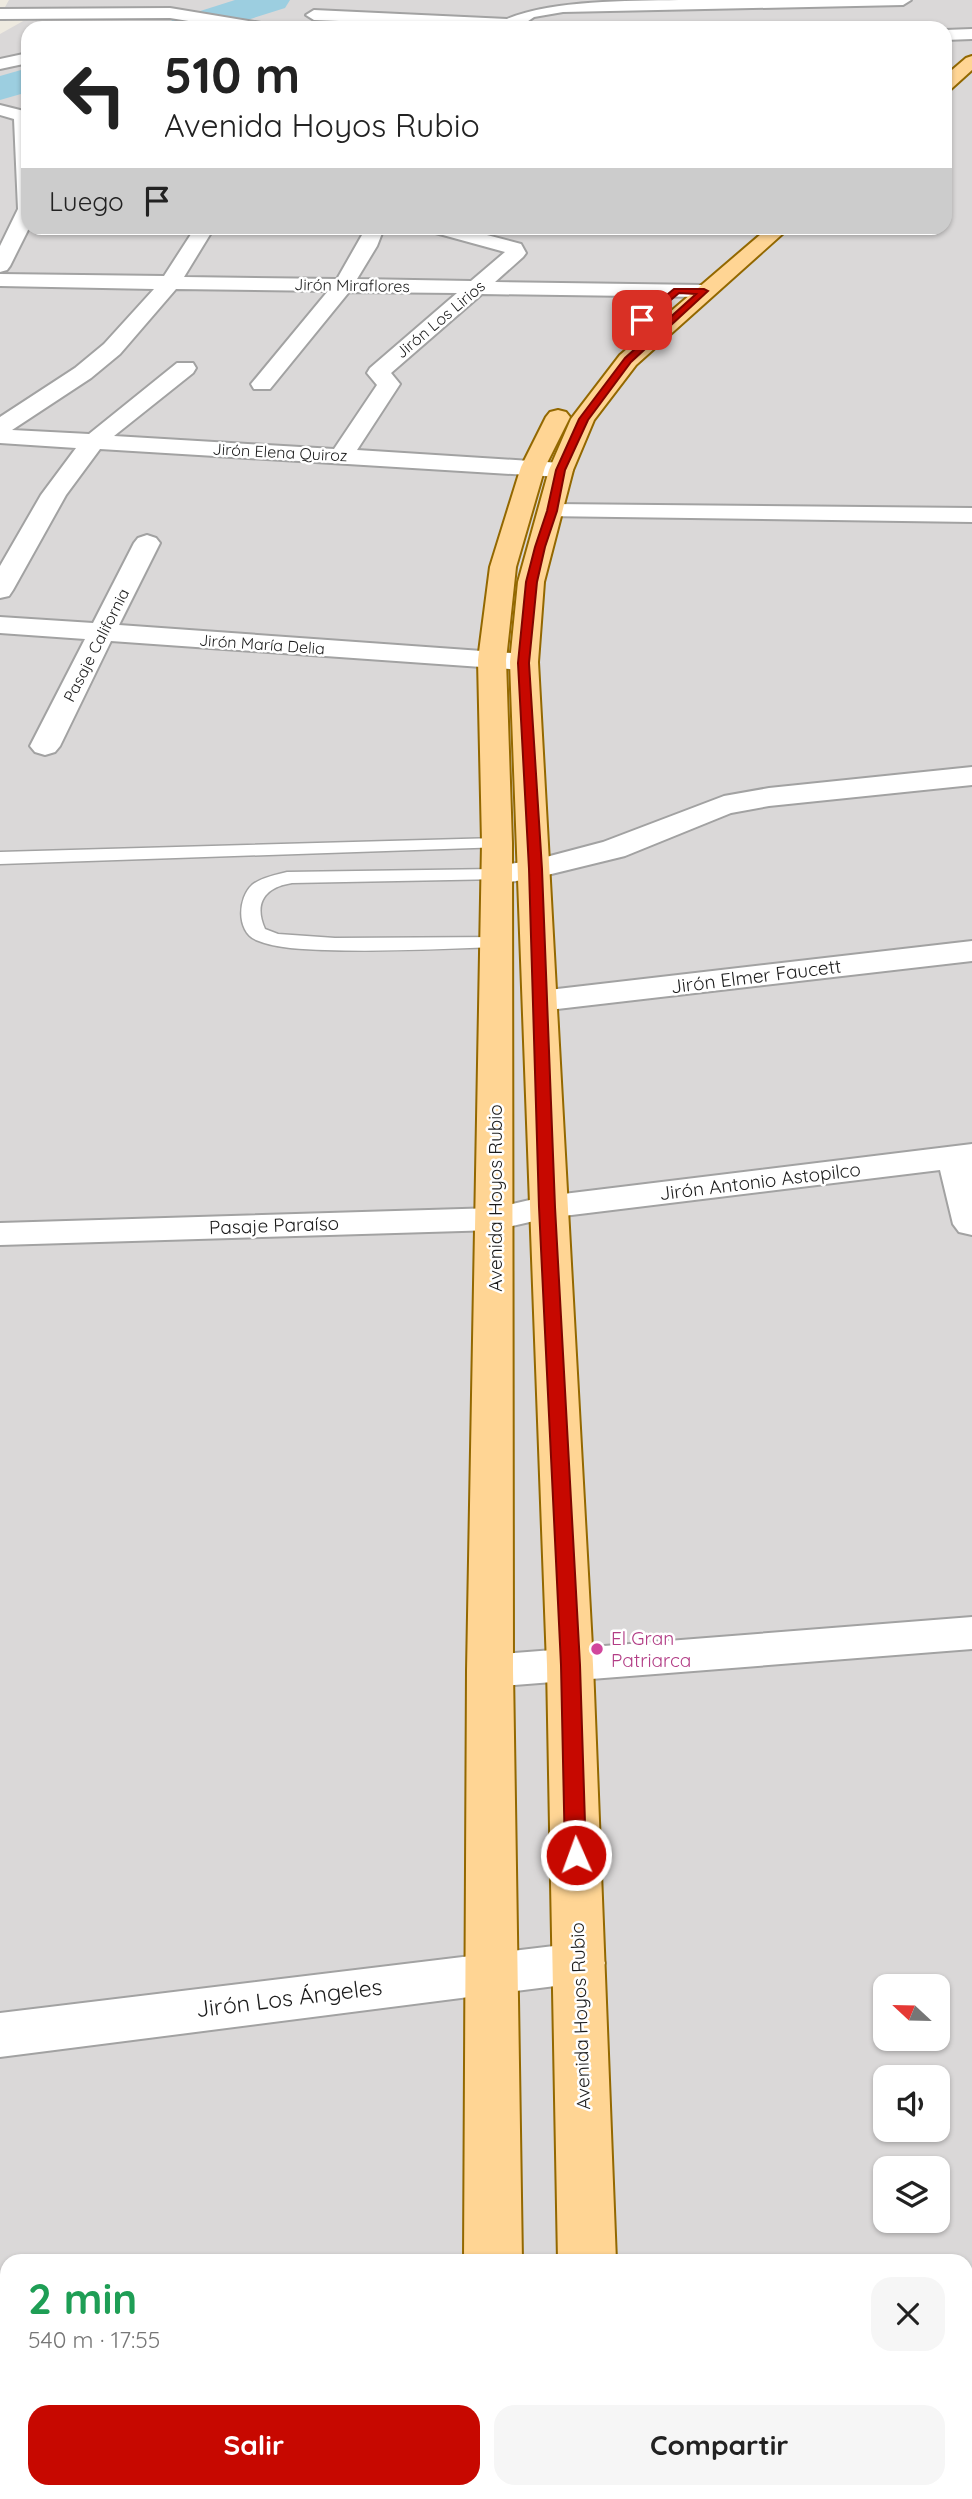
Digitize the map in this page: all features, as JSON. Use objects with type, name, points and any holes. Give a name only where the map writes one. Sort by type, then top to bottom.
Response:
[{"type":"main road","points":[[952,59],[972,43]]},
{"type":"main road","points":[[952,79],[972,61]]},
{"type":"main road","name":"Avenida Hoyos Rubio","points":[[587,2254],[570,1665],[547,1207],[535,869],[508,661],[503,567],[547,468],[628,360],[744,235]]},
{"type":"main road","name":"Avenida Hoyos Rubio","points":[[690,291],[769,235]]},
{"type":"main road","name":"Avenida Hoyos Rubio","points":[[493,2254],[490,1671],[497,859],[508,661],[552,511],[547,468]]},
{"type":"street","points":[[517,21],[529,13],[563,7],[903,0]]},
{"type":"street","points":[[158,21],[170,12],[208,3]]},
{"type":"street","points":[[0,14],[170,12],[234,21]]},
{"type":"street","points":[[314,15],[421,21]]},
{"type":"street","points":[[952,35],[972,34]]},
{"type":"street","points":[[0,64],[21,60]]},
{"type":"street","points":[[0,110],[21,116]]},
{"type":"street","points":[[0,209],[21,209]]},
{"type":"street","points":[[0,266],[21,223]]},
{"type":"street","points":[[0,427],[103,357],[171,282],[200,235]]},
{"type":"street","points":[[262,384],[341,285],[372,235]]},
{"type":"street","name":"Jirón Los Lirios","points":[[342,455],[389,384],[378,373],[479,287],[516,250],[470,235]]},
{"type":"street","name":"Jirón Miraflores","points":[[0,280],[690,291]]},
{"type":"street","points":[[0,590],[66,475],[93,442],[185,368]]},
{"type":"street","name":"Jirón Elena Quiroz","points":[[0,436],[547,468]]},
{"type":"street","points":[[552,511],[972,515]]},
{"type":"street","name":"Pasaje California","points":[[45,746],[147,543]]},
{"type":"street","name":"Jirón María Delia","points":[[0,625],[508,661]]},
{"type":"street","points":[[497,859],[535,869],[614,849],[724,805],[769,797],[972,776]]},
{"type":"street","name":"Jirón Elmer Faucett","points":[[540,1001],[972,951]]},
{"type":"street","points":[[963,1156],[972,1224]]},
{"type":"street","name":"Jirón Antonio Astopilco","points":[[547,1207],[963,1156]]},
{"type":"street","name":"Pasaje Paraíso","points":[[0,1234],[495,1219],[547,1207]]},
{"type":"street","points":[[490,1671],[972,1633]]},
{"type":"street","name":"Jirón Los Ángeles","points":[[0,2035],[579,1963]]},
{"type":"lane","points":[[0,858],[497,859]]},
{"type":"lane","points":[[496,941],[300,944],[262,936],[251,919],[254,895],[269,884],[292,877],[497,859]]},
{"type":"shaded area","points":[[9,0],[972,0],[972,2254],[0,2254],[0,34],[21,22],[21,235],[952,235],[952,21],[0,20],[0,8],[5,7]]},
{"type":"waterway","points":[[207,21],[272,0]]},
{"type":"waterway","points":[[0,88],[21,82]]},
{"type":"place","name":"El Gran Patriarca","points":[[597,1649]]},
{"type":"route","points":[[576,1855],[570,1665],[524,663],[531,582],[561,470],[583,419],[628,360],[704,291],[677,291],[642,320]]}]
